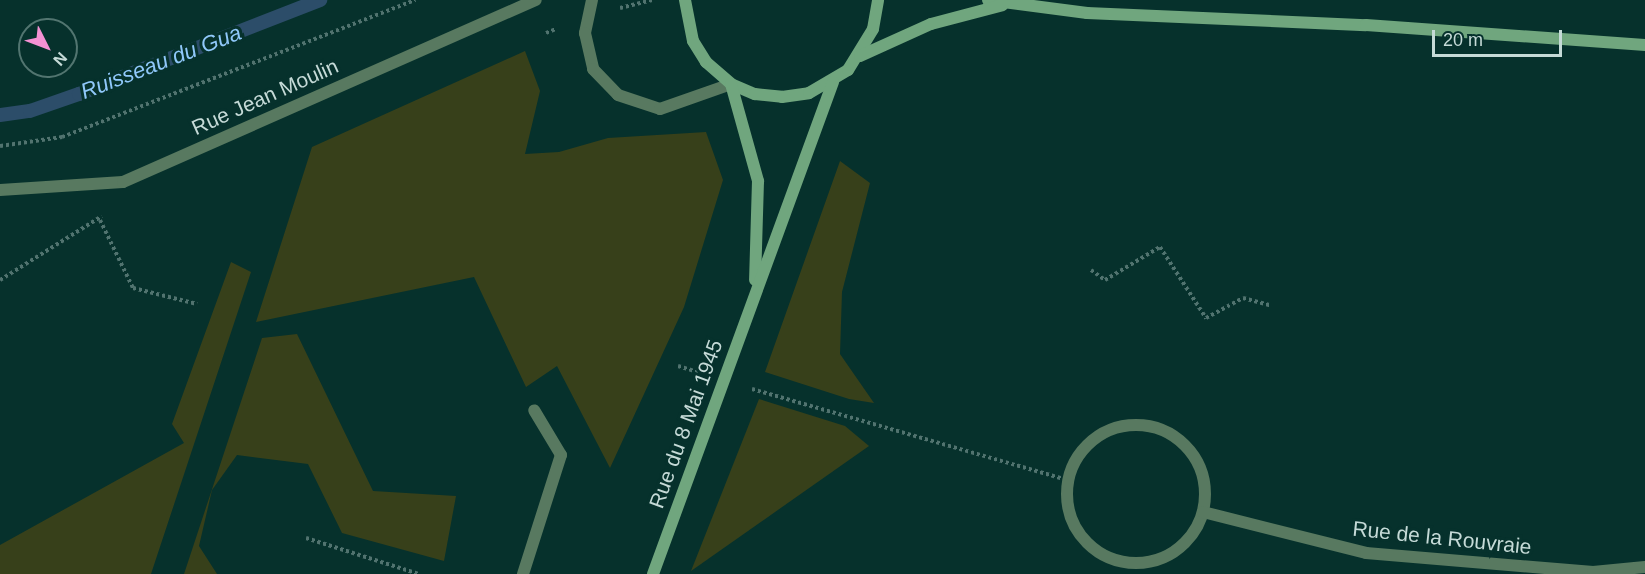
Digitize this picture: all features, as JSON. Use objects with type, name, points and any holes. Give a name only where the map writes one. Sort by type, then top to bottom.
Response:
[{"type":"street","name":"Rue Jean Moulin","points":[[0,190],[123,182],[536,0]]},
{"type":"street","points":[[592,0],[585,33],[593,69],[618,95],[660,109],[731,84]]},
{"type":"street","points":[[685,0],[693,41],[706,62],[731,84],[755,94],[782,97],[809,93],[833,82],[860,56],[931,24],[1004,5]]},
{"type":"street","points":[[860,56],[873,29],[878,0]]},
{"type":"street","points":[[988,0],[1004,5],[1088,13],[1366,25],[1645,45]]},
{"type":"street","name":"Rue du 8 Mai 1945","points":[[653,574],[755,288],[833,82]]},
{"type":"street","name":"Rue du 8 Mai 1945","points":[[731,84],[758,181],[755,288]]},
{"type":"street","points":[[523,574],[561,455],[534,410]]},
{"type":"street","points":[[1146,426],[1168,433],[1186,447],[1200,466],[1205,489],[1203,512],[1193,534],[1176,551],[1155,561],[1131,564],[1108,558],[1088,545],[1074,526],[1067,503],[1068,480],[1086,446],[1101,435],[1123,427],[1146,426]]},
{"type":"street","name":"Rue de la Rouvraie","points":[[1203,512],[1366,553],[1593,572],[1645,567]]},
{"type":"path","points":[[0,146],[62,137],[415,0]]},
{"type":"path","points":[[0,280],[101,218],[133,288],[197,304]]},
{"type":"path","points":[[1091,270],[1105,280],[1160,247],[1206,318],[1243,298],[1270,305]]},
{"type":"path","points":[[678,366],[699,372]]},
{"type":"path","points":[[746,387],[1068,480]]},
{"type":"path","points":[[306,538],[419,574]]},
{"type":"green space","points":[[525,51],[540,91],[525,154],[559,152],[608,138],[706,132],[723,180],[684,307],[610,468],[557,366],[526,387],[474,277],[256,322],[312,147]]},
{"type":"green space","points":[[840,161],[870,183],[842,292],[840,354],[874,403],[849,399],[765,372]]},
{"type":"green space","points":[[231,262],[251,272],[151,574],[0,574],[0,545],[184,443],[172,424]]},
{"type":"green space","points":[[297,334],[373,491],[456,496],[444,561],[342,533],[308,464],[237,455],[212,490],[199,546],[217,574],[184,574],[262,338]]},
{"type":"green space","points":[[759,399],[845,426],[869,446],[691,571]]},
{"type":"waterway","name":"Ruisseau du Gua","points":[[0,115],[30,111],[79,94],[320,0]]}]
